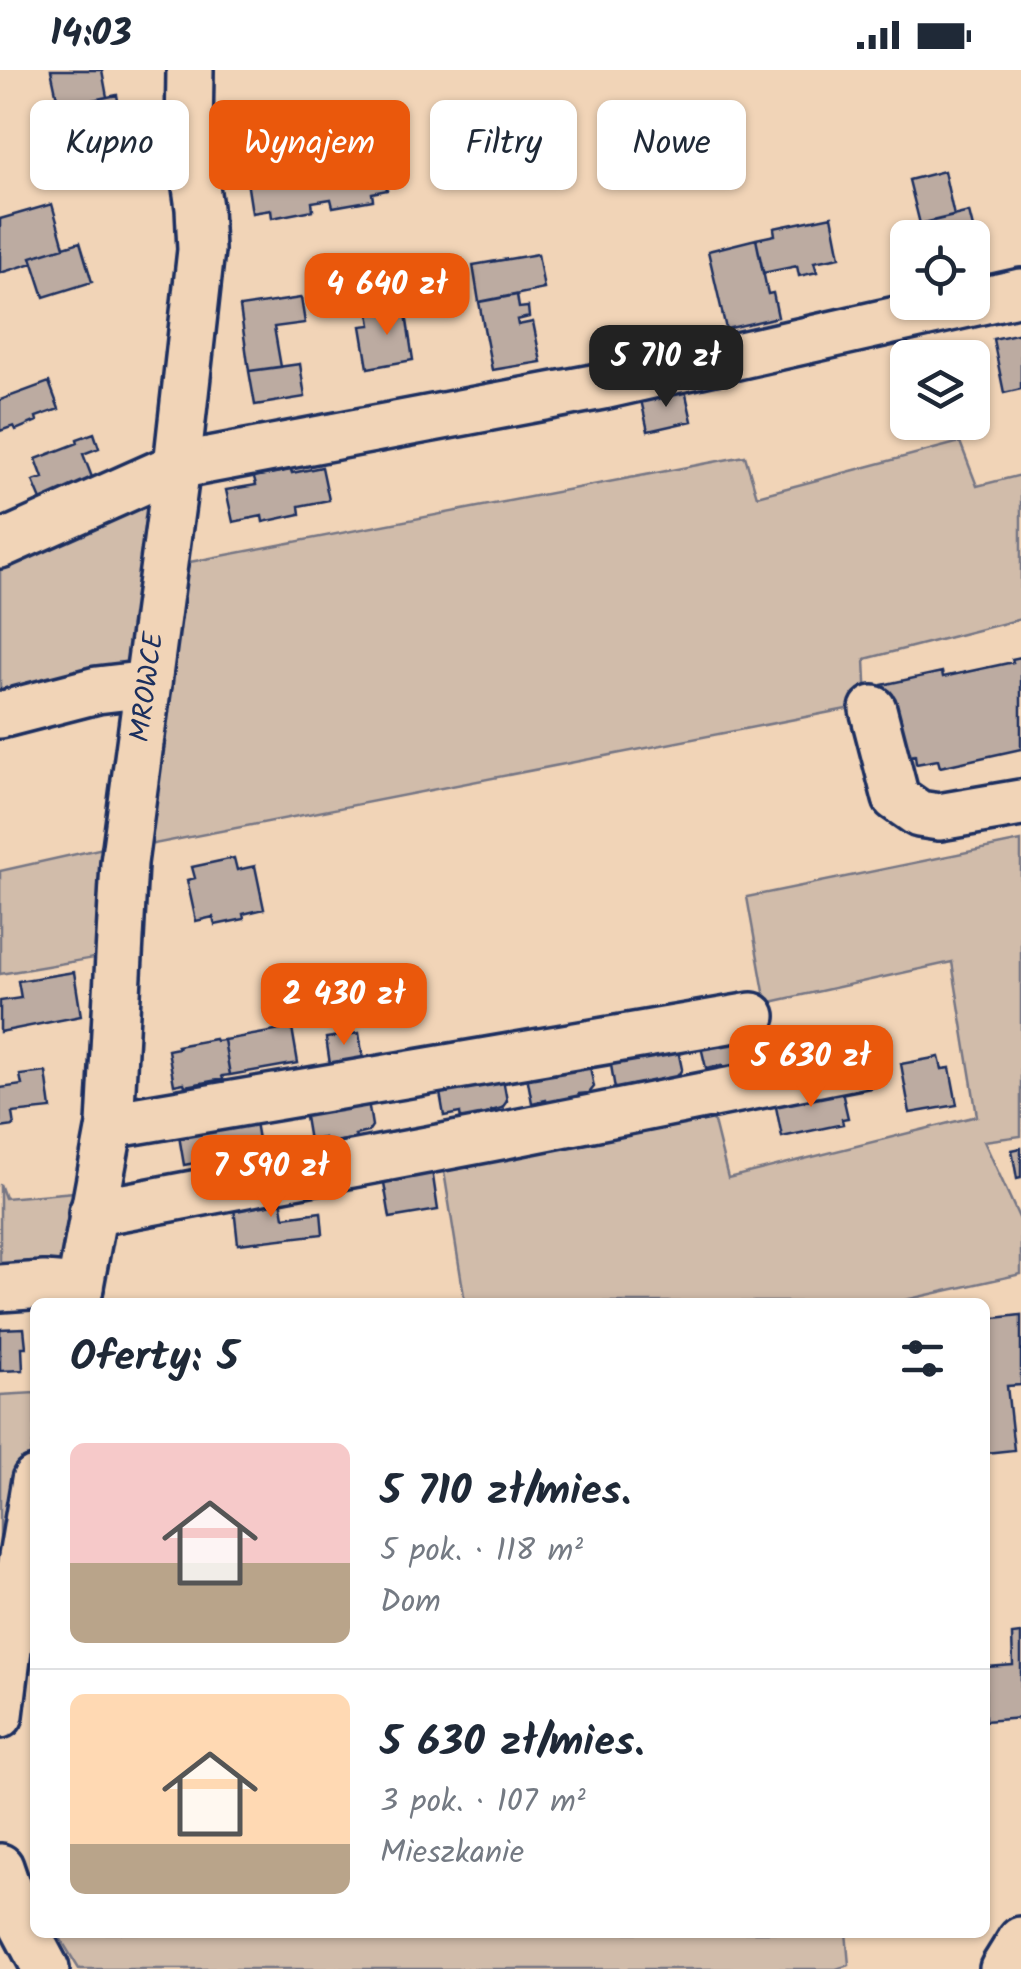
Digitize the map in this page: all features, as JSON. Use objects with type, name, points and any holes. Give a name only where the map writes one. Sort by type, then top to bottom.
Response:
[{"type":"street","name":"MROWCE","points":[[79,1296],[110,1124],[124,863],[177,466],[201,250],[189,137],[190,70]]},
{"type":"street","points":[[0,545],[177,466],[602,386],[1021,292]]},
{"type":"street","points":[[0,715],[96,690],[148,684]]},
{"type":"street","points":[[873,710],[896,798],[919,814],[939,818],[1021,803]]},
{"type":"street","points":[[110,1124],[752,1016]]},
{"type":"street","points":[[92,1213],[865,1064]]},
{"type":"street","points":[[0,1288],[44,1284],[79,1296]]},
{"type":"street","points":[[0,1715],[6,1617],[30,1504]]},
{"type":"street","points":[[0,1867],[14,1910],[46,1969]]},
{"type":"street","points":[[1004,1969],[1021,1940]]},
{"type":"shaded area","points":[[960,442],[977,486],[1021,475],[1021,619],[865,659],[867,705],[149,845],[168,670],[0,710],[0,558],[150,502],[179,564],[745,456],[757,496]]},
{"type":"shaded area","points":[[1021,841],[1021,1136],[984,1141],[1021,1222],[1021,1274],[914,1298],[464,1298],[442,1159],[712,1114],[728,1178],[977,1116],[952,962],[766,1003],[747,897]]},
{"type":"shaded area","points":[[112,846],[106,956],[0,974],[0,871]]},
{"type":"shaded area","points":[[0,1184],[5,1198],[87,1191],[69,1260],[0,1268]]},
{"type":"shaded area","points":[[30,1393],[30,1457],[8,1560],[0,1560],[0,1395]]},
{"type":"shaded area","points":[[60,1938],[847,1938],[849,1965],[836,1969],[79,1969]]},
{"type":"building","points":[[51,70],[102,70],[107,97],[57,100]]},
{"type":"building","points":[[117,95],[118,100],[93,100]]},
{"type":"building","points":[[944,171],[954,216],[919,220],[909,180]]},
{"type":"building","points":[[248,190],[387,190],[372,193],[373,200],[333,207],[331,199],[312,202],[313,210],[272,218],[271,210],[252,213]]},
{"type":"building","points":[[52,204],[64,247],[31,257],[33,263],[0,273],[0,219]]},
{"type":"building","points":[[969,212],[971,220],[936,220]]},
{"type":"building","points":[[832,216],[840,257],[814,262],[817,272],[799,276],[797,266],[763,273],[756,239],[775,235],[774,228]]},
{"type":"building","points":[[756,239],[768,294],[773,293],[778,317],[726,329],[708,251]]},
{"type":"building","points":[[80,242],[92,282],[44,297],[31,257]]},
{"type":"building","points":[[538,254],[544,289],[479,302],[473,265]]},
{"type":"building","points":[[517,295],[519,308],[528,307],[529,317],[517,320],[518,325],[533,322],[541,362],[492,370],[479,302]]},
{"type":"building","points":[[301,298],[305,323],[274,327],[281,367],[249,371],[240,307]]},
{"type":"building","points":[[405,307],[413,360],[368,368],[361,326],[371,325],[369,313]]},
{"type":"building","points":[[1021,333],[1021,389],[1004,393],[993,339]]},
{"type":"building","points":[[300,364],[305,397],[255,405],[249,371]]},
{"type":"building","points":[[49,382],[59,409],[16,430],[14,426],[0,431],[0,400]]},
{"type":"building","points":[[685,390],[692,421],[648,431],[641,400]]},
{"type":"building","points":[[94,433],[99,448],[83,454],[93,480],[41,500],[33,481],[43,478],[36,459]]},
{"type":"building","points":[[322,467],[329,500],[299,506],[300,514],[263,522],[262,516],[233,522],[226,490],[256,485],[254,477]]},
{"type":"building","points":[[1021,657],[1021,749],[940,767],[938,760],[916,764],[915,755],[898,759],[882,685],[942,672],[943,677]]},
{"type":"building","points":[[234,858],[237,870],[255,866],[264,909],[243,914],[244,919],[215,925],[213,917],[196,921],[187,880],[195,878],[192,867]]},
{"type":"building","points":[[74,972],[81,1016],[0,1032],[0,1001],[21,998],[18,981]]},
{"type":"building","points":[[764,1027],[770,1053],[765,1058],[723,1070],[722,1065],[706,1068],[699,1038]]},
{"type":"building","points":[[292,1028],[298,1063],[230,1075],[224,1040]]},
{"type":"building","points":[[359,1033],[363,1059],[330,1064],[326,1038]]},
{"type":"building","points":[[224,1040],[230,1075],[174,1085],[168,1050]]},
{"type":"building","points":[[677,1045],[682,1069],[677,1077],[665,1079],[667,1084],[615,1089],[609,1053]]},
{"type":"building","points":[[939,1057],[942,1069],[950,1068],[957,1105],[910,1113],[901,1064]]},
{"type":"building","points":[[589,1062],[594,1087],[589,1093],[579,1094],[579,1099],[547,1105],[546,1100],[532,1103],[526,1070]]},
{"type":"building","points":[[46,1072],[51,1109],[12,1113],[14,1126],[0,1128],[0,1088],[22,1085],[20,1075]]},
{"type":"building","points":[[503,1079],[507,1101],[502,1108],[491,1111],[491,1115],[461,1120],[460,1113],[444,1116],[439,1087]]},
{"type":"building","points":[[840,1083],[848,1118],[842,1119],[843,1124],[782,1137],[774,1097]]},
{"type":"building","points":[[368,1101],[372,1126],[368,1132],[325,1144],[324,1138],[309,1141],[304,1111]]},
{"type":"building","points":[[255,1122],[260,1151],[184,1165],[178,1130]]},
{"type":"building","points":[[1021,1148],[1021,1178],[1017,1179],[1012,1150]]},
{"type":"building","points":[[431,1163],[438,1210],[390,1218],[382,1171]]},
{"type":"building","points":[[280,1193],[284,1217],[321,1212],[323,1234],[238,1244],[233,1199]]},
{"type":"building","points":[[1021,1315],[1021,1385],[1007,1386],[1014,1450],[990,1452],[990,1318]]},
{"type":"building","points":[[24,1328],[23,1370],[0,1371],[0,1329]]},
{"type":"building","points":[[1021,1634],[1021,1718],[990,1721],[990,1667],[1013,1665],[1012,1635]]}]
